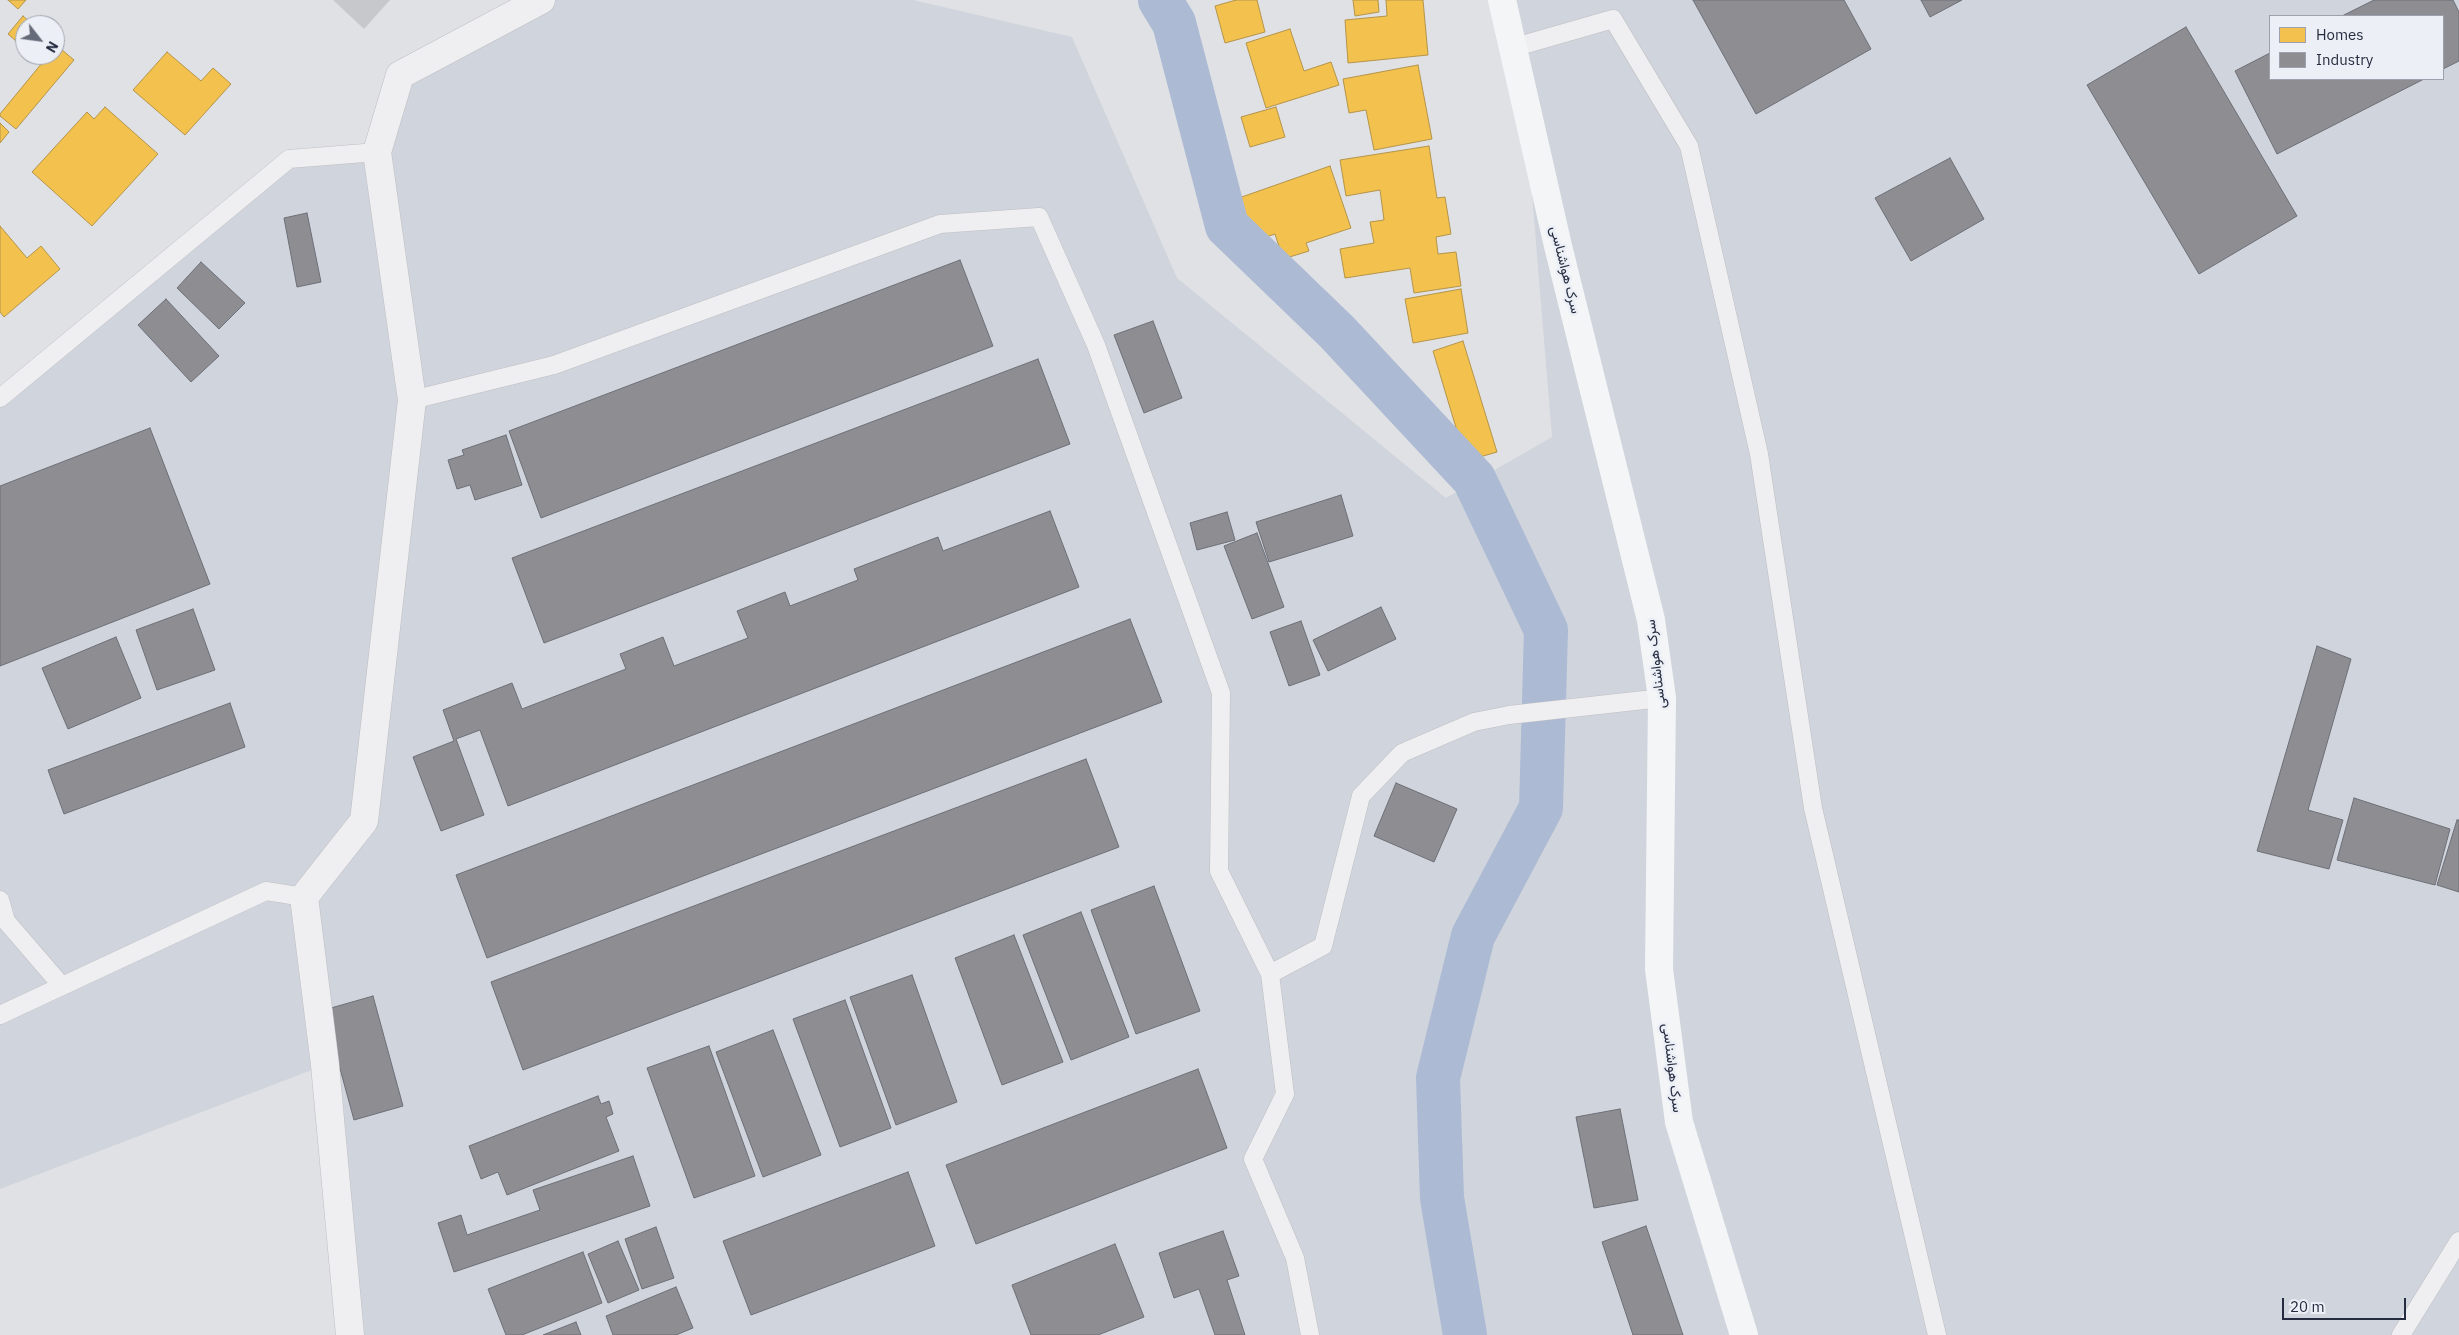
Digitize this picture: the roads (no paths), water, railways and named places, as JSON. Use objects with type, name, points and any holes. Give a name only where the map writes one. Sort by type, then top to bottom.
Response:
[{"type":"street","points":[[350,1335],[325,1065],[304,897],[364,821],[412,400],[377,152],[400,75],[541,0]]},
{"type":"street","name":"سرک هواشناسی","points":[[1502,0],[1558,246],[1651,620],[1662,698],[1659,970],[1679,1122],[1744,1335]]},
{"type":"lane","points":[[1512,48],[1613,19],[1689,146],[1759,454],[1813,808],[1937,1335]]},
{"type":"lane","points":[[0,398],[288,159],[377,152]]},
{"type":"lane","points":[[412,400],[554,365],[940,224],[1039,217],[1096,344],[1220,693],[1219,870],[1270,974],[1285,1094],[1253,1159],[1295,1258],[1310,1335]]},
{"type":"lane","points":[[1270,974],[1323,946],[1361,796],[1402,752],[1474,722],[1509,715],[1662,698]]},
{"type":"lane","points":[[0,1015],[266,891],[304,897]]},
{"type":"lane","points":[[0,900],[6,921],[62,986]]},
{"type":"lane","points":[[2402,1335],[2459,1241]]},
{"type":"waterway","points":[[1160,0],[1174,23],[1227,226],[1337,332],[1474,479],[1546,630],[1541,808],[1473,936],[1438,1078],[1442,1198],[1465,1335]]}]
